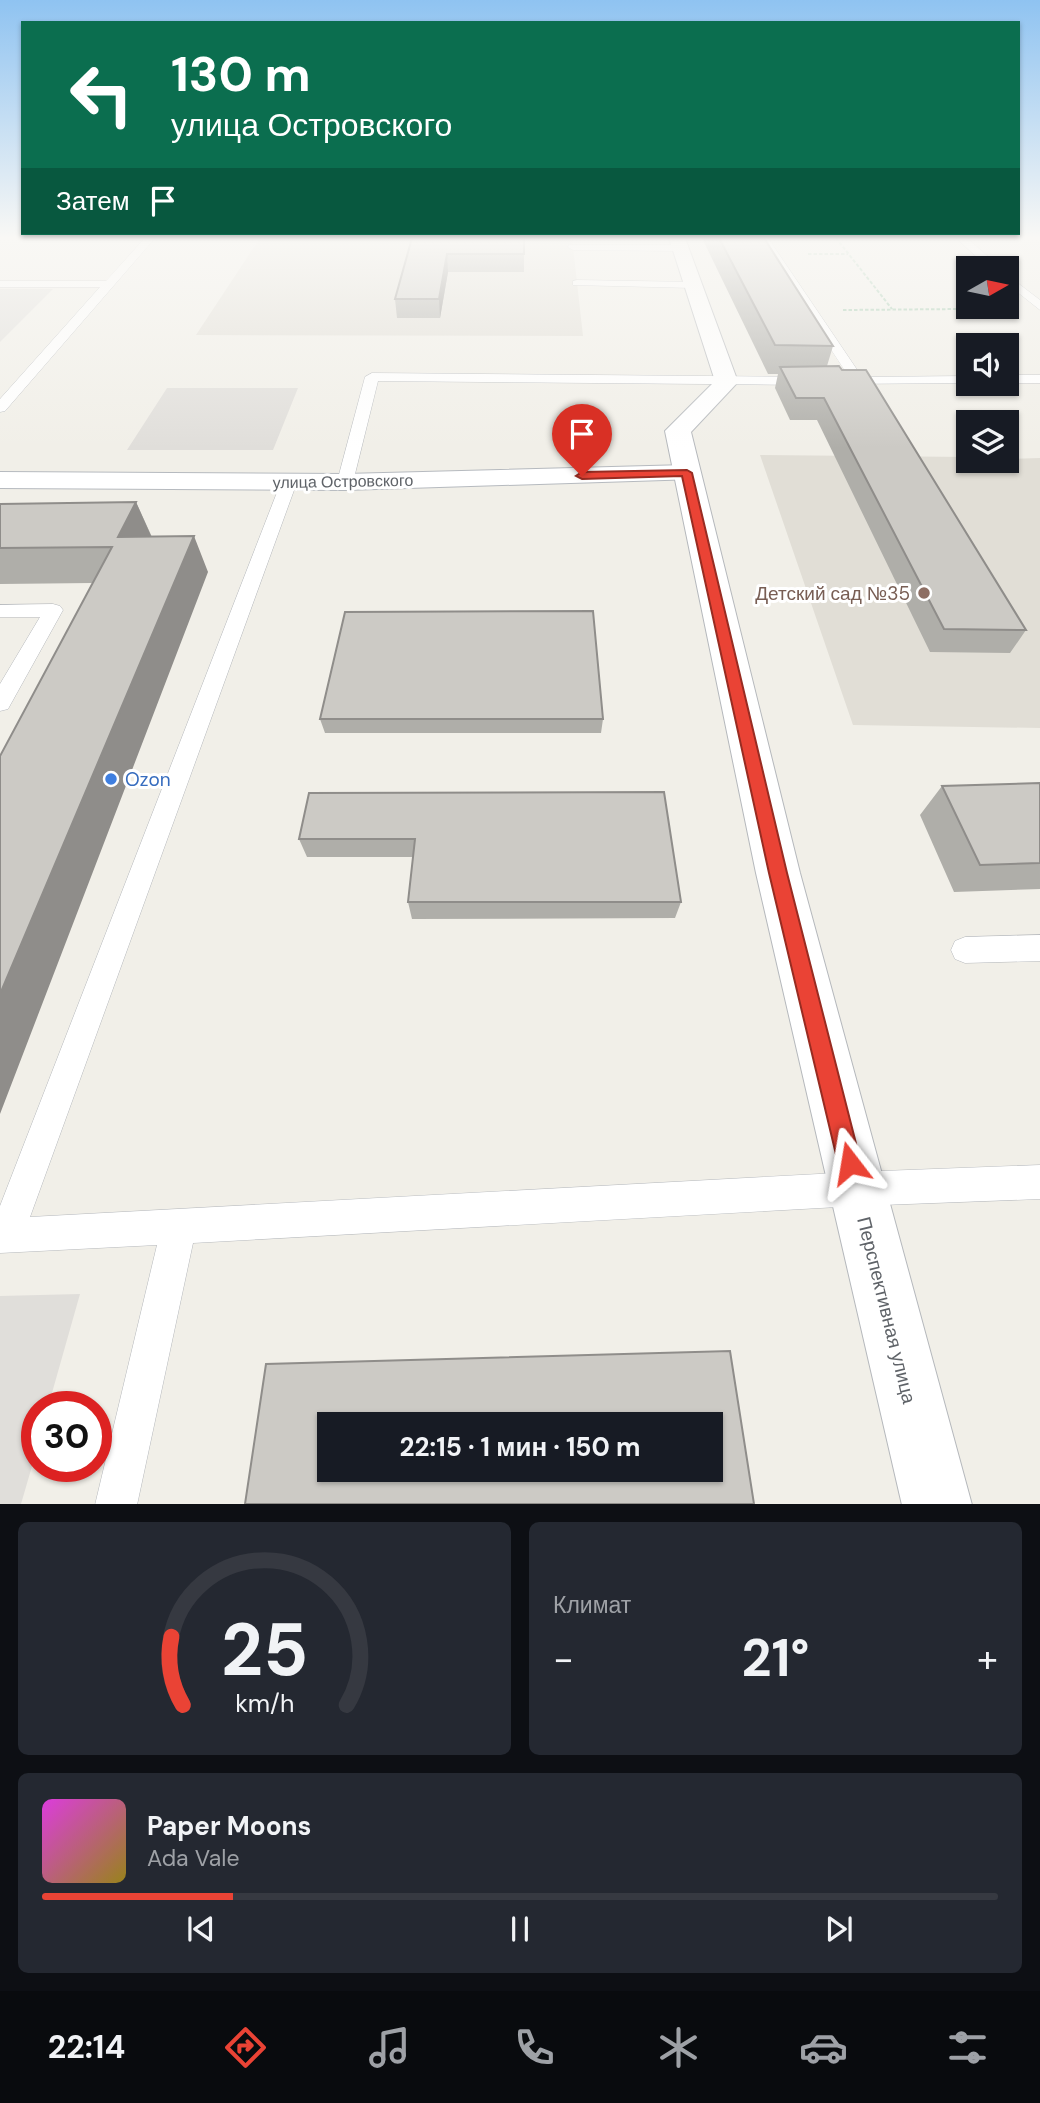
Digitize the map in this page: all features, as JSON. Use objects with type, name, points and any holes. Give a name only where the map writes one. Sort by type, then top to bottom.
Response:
[{"type":"street","points":[[701,308],[727,382]]},
{"type":"street","name":"Перспективная улица","points":[[727,382],[678,431],[778,873],[937,1504]]},
{"type":"street","name":"улица Островского","points":[[0,480],[345,482],[687,473]]},
{"type":"lane","points":[[0,408],[89,308]]},
{"type":"lane","points":[[811,310],[858,381]]},
{"type":"lane","points":[[345,482],[372,377],[727,382],[956,380]]},
{"type":"lane","points":[[1019,379],[1040,379]]},
{"type":"lane","points":[[289,482],[3,1236],[856,1189],[1040,1182]]},
{"type":"lane","points":[[0,611],[53,610],[0,703]]},
{"type":"lane","points":[[965,950],[1040,948]]},
{"type":"lane","points":[[116,1504],[179,1226]]},
{"type":"path","points":[[811,310],[956,309]]},
{"type":"shaded area","points":[[0,308],[34,308],[0,342]]},
{"type":"shaded area","points":[[214,308],[580,308],[583,336],[196,335]]},
{"type":"shaded area","points":[[167,388],[298,388],[273,450],[127,450]]},
{"type":"shaded area","name":"Детский сад №35","points":[[760,455],[956,457],[956,473],[1019,473],[1019,459],[1040,458],[1040,728],[853,725]]},
{"type":"shaded area","points":[[80,1294],[53,1391],[21,1391],[21,1482],[27,1482],[21,1504],[0,1504],[0,1296]]},
{"type":"building","points":[[756,308],[809,308],[833,346],[775,345]]},
{"type":"building","points":[[839,366],[842,370],[866,370],[1026,630],[944,629],[824,398],[796,398],[780,367]]},
{"type":"building","points":[[136,502],[118,537],[194,536],[0,994],[0,756],[112,547],[0,548],[0,504]]},
{"type":"building","points":[[593,611],[603,719],[320,719],[345,612]]},
{"type":"building","points":[[1040,783],[1040,863],[980,865],[942,786]]},
{"type":"building","points":[[664,792],[681,902],[408,902],[415,839],[299,839],[309,793]]},
{"type":"building","points":[[730,1351],[754,1504],[245,1504],[266,1364]]},
{"type":"place","name":"Детский сад №35","points":[[924,593]]},
{"type":"place","name":"Ozon","points":[[111,779]]},
{"type":"route","points":[[582,476],[687,473],[778,873],[850,1163]]}]
